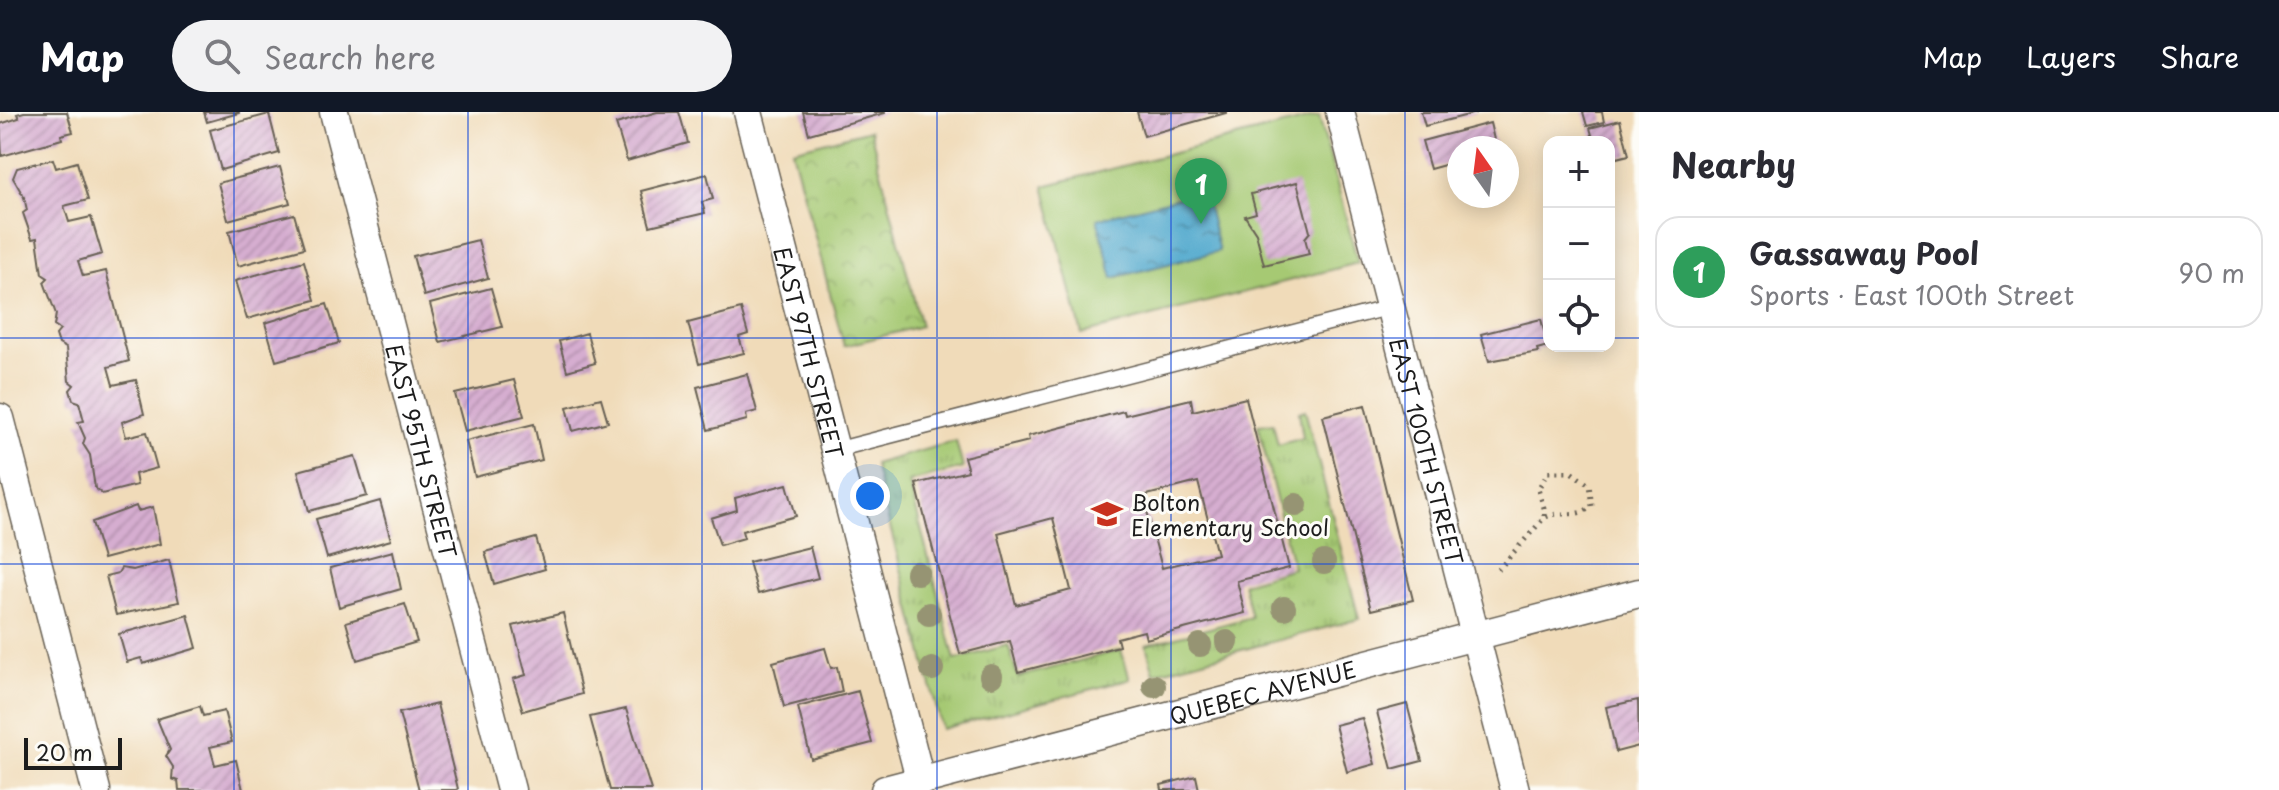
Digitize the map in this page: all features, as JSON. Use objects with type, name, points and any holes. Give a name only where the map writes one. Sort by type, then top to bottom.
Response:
[{"type":"street","name":"EAST 95TH STREET","points":[[334,112],[511,790]]},
{"type":"street","name":"EAST 97TH STREET","points":[[748,112],[920,779]]},
{"type":"street","name":"EAST 100TH STREET","points":[[1340,112],[1515,790]]},
{"type":"street","points":[[0,418],[96,790]]},
{"type":"street","name":"QUEBEC AVENUE","points":[[885,790],[1639,593]]},
{"type":"lane","points":[[835,450],[1391,307]]},
{"type":"path","points":[[1498,570],[1544,518],[1551,514],[1573,516],[1584,513],[1592,506],[1589,485],[1571,472],[1548,472],[1538,489],[1544,518]]},
{"type":"green space","points":[[1319,116],[1358,263],[1082,334],[1044,186]]},
{"type":"green space","points":[[870,130],[921,326],[844,346],[792,150]]},
{"type":"green space","points":[[1305,410],[1359,619],[1154,673],[1146,645],[1251,617],[1243,583],[1293,568],[1258,425],[1273,423],[1278,445],[1303,438],[1299,412]]},
{"type":"green space","points":[[956,441],[963,468],[909,482],[955,660],[1008,645],[1018,677],[1121,650],[1130,679],[942,729],[874,464]]},
{"type":"water","points":[[1204,191],[1219,251],[1113,278],[1097,219]]},
{"type":"building","points":[[67,112],[73,132],[61,135],[62,139],[2,156],[0,124],[19,118],[17,114]]},
{"type":"building","points":[[204,112],[239,112],[239,113],[207,122]]},
{"type":"building","points":[[657,112],[679,112],[688,143],[627,161],[616,124]]},
{"type":"building","points":[[803,112],[885,112],[885,113],[809,134]]},
{"type":"building","points":[[1137,112],[1226,112],[1226,113],[1144,136]]},
{"type":"building","points":[[1421,112],[1476,112],[1476,113],[1425,126]]},
{"type":"building","points":[[1583,112],[1602,112],[1604,122],[1587,126]]},
{"type":"building","points":[[269,114],[279,153],[221,170],[210,130]]},
{"type":"building","points":[[1620,120],[1629,155],[1615,158],[1615,136],[1592,136],[1590,128]]},
{"type":"building","points":[[1490,123],[1493,136],[1447,136],[1447,164],[1430,169],[1422,141]]},
{"type":"building","points":[[53,159],[56,168],[77,162],[88,200],[64,206],[69,222],[91,217],[102,254],[78,261],[83,276],[106,271],[129,361],[108,367],[113,385],[136,380],[144,414],[122,422],[126,437],[147,432],[157,468],[135,474],[137,485],[102,494],[95,488],[90,455],[83,444],[85,438],[78,422],[84,421],[79,402],[73,400],[70,390],[74,385],[69,381],[66,348],[59,344],[56,335],[60,330],[54,326],[56,314],[44,282],[48,278],[42,274],[37,238],[32,239],[23,213],[27,210],[24,197],[13,178],[17,168]]},
{"type":"building","points":[[280,167],[290,203],[228,220],[218,183]]},
{"type":"building","points":[[707,174],[713,199],[702,202],[705,213],[650,226],[641,191]]},
{"type":"building","points":[[1297,182],[1310,232],[1305,238],[1309,254],[1264,265],[1256,233],[1245,216],[1256,213],[1251,194]]},
{"type":"building","points":[[294,214],[304,248],[238,266],[229,231]]},
{"type":"building","points":[[478,240],[488,278],[424,296],[413,256]]},
{"type":"building","points":[[304,261],[315,300],[247,319],[235,281]]},
{"type":"building","points":[[491,288],[502,327],[440,342],[430,304]]},
{"type":"building","points":[[327,304],[339,343],[276,361],[265,323]]},
{"type":"building","points":[[741,309],[748,334],[739,337],[744,353],[699,364],[688,323]]},
{"type":"building","points":[[1541,319],[1543,347],[1537,349],[1538,352],[1489,361],[1481,334]]},
{"type":"building","points":[[587,333],[595,363],[567,371],[559,341]]},
{"type":"building","points":[[747,374],[757,411],[746,414],[747,420],[708,430],[697,387]]},
{"type":"building","points":[[514,380],[524,416],[465,431],[455,394]]},
{"type":"building","points":[[601,398],[608,422],[573,431],[567,407]]},
{"type":"building","name":"Bolton Elementary School","points":[[1246,398],[1289,568],[1237,581],[1245,613],[1146,639],[1144,631],[1117,638],[1119,646],[1018,672],[1010,641],[960,654],[916,484],[968,471],[964,457],[1029,441],[1028,436],[1124,411],[1125,415],[1191,399],[1193,411]],"holes":[[[1198,482],[1217,554],[1162,568],[1143,496]],[[1053,518],[1071,590],[1016,605],[998,533]]]},
{"type":"building","points":[[1365,405],[1413,600],[1371,610],[1323,416]]},
{"type":"building","points":[[534,424],[542,460],[475,477],[466,441]]},
{"type":"building","points":[[355,456],[367,496],[309,511],[298,471]]},
{"type":"building","points":[[787,484],[796,516],[742,531],[744,538],[720,545],[711,518],[737,510],[735,498]]},
{"type":"building","points":[[380,501],[391,540],[327,558],[316,519]]},
{"type":"building","points":[[136,506],[138,511],[153,507],[160,544],[103,559],[92,522]]},
{"type":"building","points":[[536,538],[545,569],[494,584],[485,552]]},
{"type":"building","points":[[810,547],[818,578],[758,594],[749,562]]},
{"type":"building","points":[[393,551],[401,589],[339,607],[330,568]]},
{"type":"building","points":[[169,560],[179,602],[116,615],[106,576],[118,573],[121,568],[133,570]]},
{"type":"building","points":[[405,604],[417,642],[357,660],[346,622]]},
{"type":"building","points":[[563,613],[582,694],[523,711],[513,679],[526,675],[513,626]]},
{"type":"building","points":[[188,615],[197,648],[143,664],[141,658],[127,662],[119,634]]},
{"type":"building","points":[[825,648],[831,668],[837,667],[842,692],[784,707],[773,662]]},
{"type":"building","points":[[858,691],[872,743],[811,759],[798,707]]},
{"type":"building","points":[[1638,700],[1639,746],[1616,752],[1606,707]]},
{"type":"building","points":[[437,704],[456,790],[419,790],[399,713]]},
{"type":"building","points":[[1407,704],[1422,761],[1392,769],[1377,712]]},
{"type":"building","points":[[200,706],[203,716],[224,711],[232,742],[210,747],[215,765],[236,760],[243,790],[179,790],[178,781],[172,779],[173,767],[166,756],[170,750],[157,719]]},
{"type":"building","points":[[626,709],[651,790],[610,790],[590,717]]},
{"type":"building","points":[[1362,718],[1375,764],[1347,772],[1335,725]]},
{"type":"building","points":[[1196,776],[1199,790],[1162,790],[1161,785]]},
{"type":"place","name":"Gassaway Pool","points":[[1201,224]]},
{"type":"place","name":"Bolton Elementary School","points":[[1107,514]]}]
